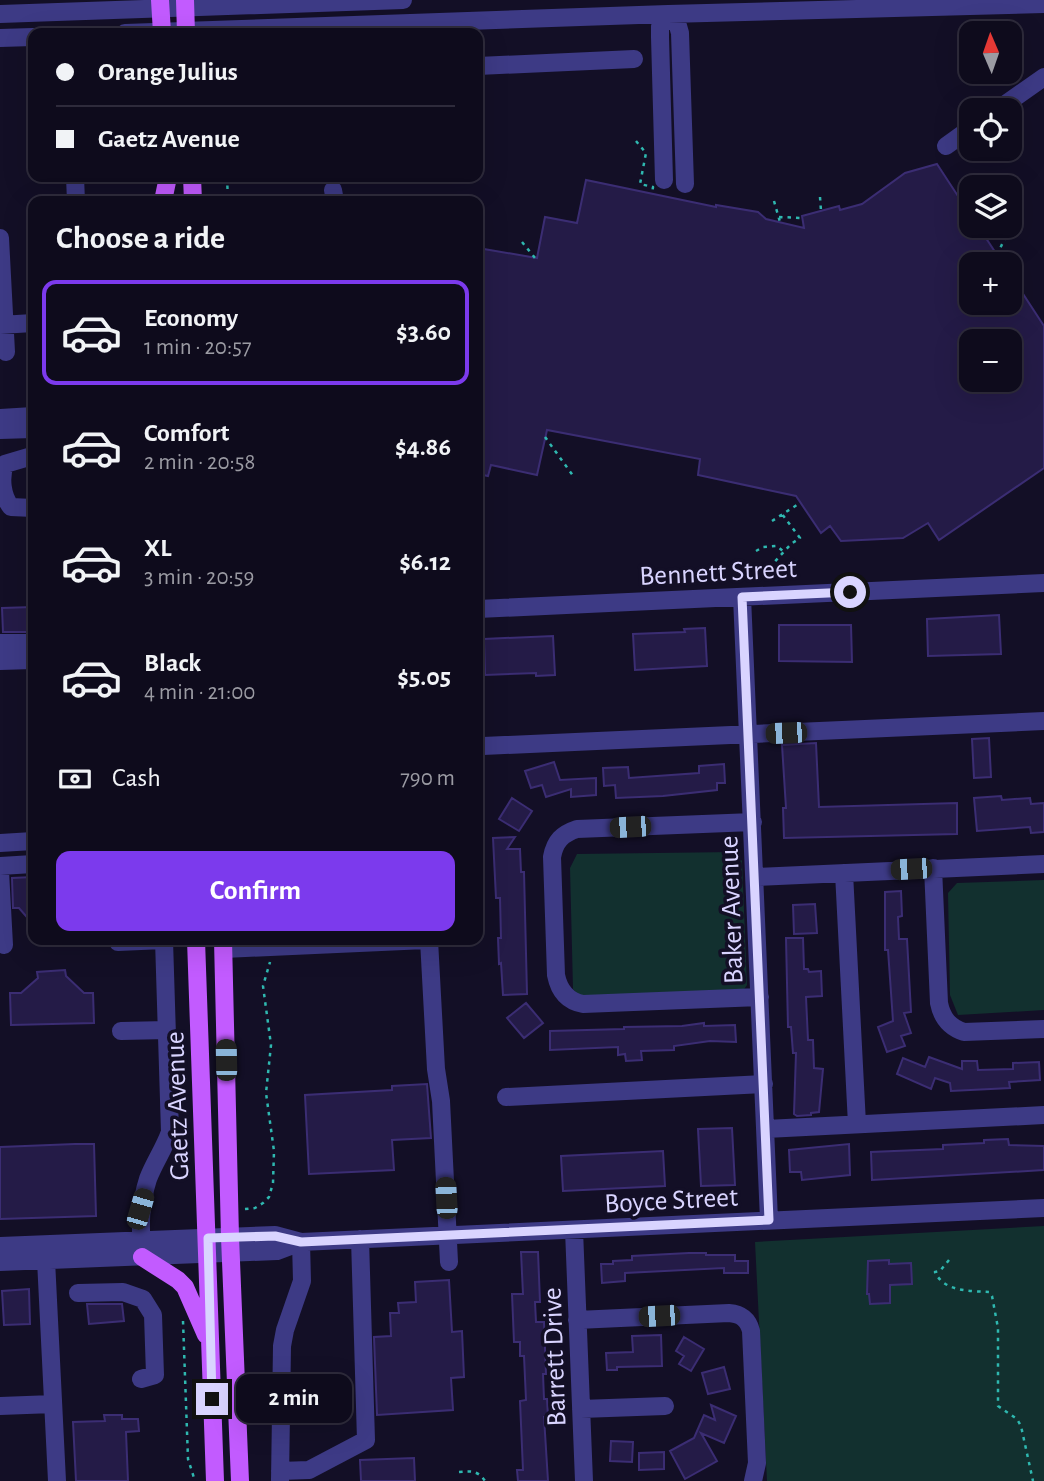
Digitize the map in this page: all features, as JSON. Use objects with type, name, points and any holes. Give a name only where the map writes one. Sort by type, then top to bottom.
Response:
[{"type":"main road","points":[[160,4],[162,28]]},
{"type":"main road","points":[[185,4],[186,28]]},
{"type":"main road","name":"Gaetz Avenue","points":[[196,945],[215,1481]]},
{"type":"main road","name":"Gaetz Avenue","points":[[224,945],[240,1481]]},
{"type":"main road","points":[[142,1249],[184,1287],[211,1344]]},
{"type":"street","points":[[0,14],[127,5],[402,0]]},
{"type":"street","points":[[263,28],[668,7],[1044,4]]},
{"type":"street","points":[[664,180],[660,27],[668,7]]},
{"type":"street","points":[[668,7],[680,33],[685,184]]},
{"type":"street","points":[[0,38],[28,37]]},
{"type":"street","points":[[483,66],[634,59]]},
{"type":"street","points":[[1014,98],[1044,77]]},
{"type":"street","points":[[946,146],[959,137]]},
{"type":"street","points":[[0,239],[2,325],[6,352]]},
{"type":"street","points":[[2,325],[28,323]]},
{"type":"street","points":[[0,418],[28,416]]},
{"type":"street","points":[[0,430],[28,429]]},
{"type":"street","points":[[28,457],[5,464],[2,472],[4,499],[12,508],[28,508]]},
{"type":"street","name":"Bennett Street","points":[[483,609],[1044,583]]},
{"type":"street","name":"Baker Avenue","points":[[742,597],[769,1220]]},
{"type":"street","points":[[0,643],[28,643]]},
{"type":"street","points":[[0,661],[28,660]]},
{"type":"street","points":[[483,747],[1044,721]]},
{"type":"street","points":[[752,822],[577,829],[564,834],[554,847],[552,857],[556,975],[560,988],[567,997],[583,1004],[760,997]]},
{"type":"street","points":[[28,841],[1,843],[0,865],[28,864]]},
{"type":"street","points":[[755,877],[1044,864]]},
{"type":"street","points":[[933,868],[939,1003],[945,1019],[956,1030],[974,1033],[1044,1029]]},
{"type":"street","points":[[0,871],[4,945]]},
{"type":"street","points":[[844,873],[857,1124]]},
{"type":"street","points":[[142,1249],[140,1209],[149,1177],[170,1132],[164,945]]},
{"type":"street","points":[[427,945],[449,1262]]},
{"type":"street","points":[[121,1031],[167,1030]]},
{"type":"street","points":[[506,1097],[764,1084]]},
{"type":"street","points":[[766,1129],[1044,1115]]},
{"type":"street","name":"Boyce Street","points":[[142,1249],[231,1245],[277,1251],[301,1242],[1044,1208]]},
{"type":"street","name":"Barrett Drive","points":[[574,1230],[584,1481]]},
{"type":"street","points":[[301,1242],[302,1281],[282,1346],[280,1476],[309,1470],[366,1440],[360,1239]]},
{"type":"street","points":[[0,1247],[142,1249]]},
{"type":"street","points":[[0,1262],[46,1260],[142,1249]]},
{"type":"street","points":[[46,1260],[57,1481]]},
{"type":"street","points":[[78,1293],[123,1292],[143,1298],[153,1315],[156,1375],[141,1379]]},
{"type":"street","points":[[577,1320],[729,1313],[745,1318],[749,1324],[751,1344],[757,1463],[753,1481]]},
{"type":"street","points":[[0,1406],[53,1404]]},
{"type":"street","points":[[581,1409],[665,1406]]},
{"type":"path","points":[[636,141],[646,153],[640,184],[653,187],[652,194]]},
{"type":"path","points":[[820,197],[821,211]]},
{"type":"path","points":[[774,201],[780,222]]},
{"type":"path","points":[[779,217],[802,218]]},
{"type":"path","points":[[522,242],[535,258]]},
{"type":"path","points":[[545,437],[574,477]]},
{"type":"path","points":[[772,521],[800,503]]},
{"type":"path","points":[[758,580],[800,538],[782,514]]},
{"type":"path","points":[[756,551],[763,547],[777,546],[784,552]]},
{"type":"path","points":[[241,1209],[255,1208],[263,1203],[269,1197],[273,1183],[274,1151],[266,1093],[271,1045],[263,993],[271,960],[266,945]]},
{"type":"path","points":[[949,1260],[940,1271],[935,1272],[943,1283],[968,1292],[989,1292],[992,1296],[998,1328],[998,1406],[1017,1419],[1021,1426],[1032,1481]]},
{"type":"path","points":[[182,1313],[188,1459],[195,1481]]},
{"type":"path","points":[[459,1472],[474,1471],[485,1481]]},
{"type":"green space","points":[[735,852],[742,861],[747,985],[738,998],[586,1004],[573,989],[570,868],[577,854]]},
{"type":"green space","points":[[1044,880],[1044,1010],[958,1015],[950,995],[948,893],[957,883]]},
{"type":"green space","points":[[1044,1226],[1044,1481],[767,1481],[755,1242]]},
{"type":"building","points":[[937,164],[959,198],[959,238],[986,238],[995,252],[959,252],[959,315],[1022,315],[1022,292],[1044,326],[1044,468],[939,540],[928,523],[903,538],[841,541],[830,526],[821,533],[796,496],[698,475],[700,459],[547,430],[537,475],[491,465],[488,476],[483,475],[483,249],[537,258],[545,217],[577,223],[586,180],[716,207],[758,212],[766,219],[804,228],[802,216],[839,206],[840,210],[862,204],[905,173]]},
{"type":"building","points":[[28,607],[28,632],[3,632],[2,608]]},
{"type":"building","points":[[999,615],[1001,654],[928,656],[927,619]]},
{"type":"building","points":[[779,625],[851,625],[852,662],[779,661]]},
{"type":"building","points":[[705,628],[707,666],[635,670],[633,634],[685,632],[684,629]]},
{"type":"building","points":[[553,636],[555,675],[485,675],[484,639]]},
{"type":"building","points":[[989,738],[991,777],[974,778],[972,739]]},
{"type":"building","points":[[816,743],[819,807],[957,803],[957,834],[784,838],[783,808],[786,808],[782,745]]},
{"type":"building","points":[[554,762],[560,780],[596,778],[596,795],[571,797],[571,789],[546,797],[542,785],[531,788],[525,771]]},
{"type":"building","points":[[724,764],[725,783],[717,783],[717,790],[616,798],[615,785],[604,786],[603,768],[628,767],[629,778],[699,773],[699,766]]},
{"type":"building","points":[[1001,796],[1002,800],[1030,798],[1031,804],[1044,803],[1044,832],[1031,833],[1030,827],[977,831],[974,798]]},
{"type":"building","points":[[512,798],[532,811],[519,831],[499,819]]},
{"type":"building","points":[[515,837],[507,849],[520,849],[521,872],[524,872],[527,994],[503,995],[498,938],[501,938],[500,898],[496,898],[493,838]]},
{"type":"building","points":[[28,877],[28,918],[19,908],[13,908],[12,878]]},
{"type":"building","points":[[901,891],[899,939],[907,939],[911,1012],[904,1013],[911,1033],[901,1036],[905,1046],[887,1052],[878,1027],[893,1021],[888,950],[885,950],[885,892]]},
{"type":"building","points":[[815,904],[817,933],[794,934],[793,905]]},
{"type":"building","points":[[786,938],[803,938],[804,969],[809,972],[821,971],[822,996],[806,997],[808,1040],[813,1040],[814,1068],[823,1069],[819,1112],[811,1115],[794,1114],[796,1053],[793,1053],[791,1027],[788,1027]]},
{"type":"building","points":[[65,970],[66,976],[84,993],[93,993],[94,1023],[11,1025],[10,993],[21,993],[38,978],[37,972]]},
{"type":"building","points":[[526,1003],[543,1023],[524,1038],[507,1018]]},
{"type":"building","points":[[704,1023],[704,1026],[735,1025],[736,1042],[710,1041],[674,1046],[674,1050],[641,1051],[642,1060],[626,1061],[625,1054],[618,1055],[618,1047],[550,1050],[550,1031]]},
{"type":"building","points":[[929,1057],[962,1069],[962,1061],[977,1061],[978,1070],[1013,1069],[1013,1063],[1039,1062],[1040,1080],[1009,1082],[1010,1088],[951,1091],[950,1083],[935,1078],[931,1089],[897,1074],[903,1058],[925,1067]]},
{"type":"building","points":[[427,1084],[431,1138],[392,1140],[394,1170],[309,1174],[305,1095],[392,1090],[392,1086]]},
{"type":"building","points":[[732,1128],[735,1185],[701,1186],[698,1129]]},
{"type":"building","points":[[1008,1139],[1009,1145],[1044,1146],[1044,1170],[872,1180],[871,1152],[943,1149],[943,1145]]},
{"type":"building","points":[[94,1144],[96,1216],[0,1219],[0,1147]]},
{"type":"building","points":[[849,1144],[850,1175],[802,1180],[801,1172],[790,1172],[789,1150]]},
{"type":"building","points":[[663,1151],[665,1186],[563,1191],[561,1156]]},
{"type":"building","points":[[521,1252],[538,1252],[540,1302],[535,1302],[536,1322],[544,1322],[544,1399],[547,1399],[548,1417],[544,1417],[548,1481],[518,1481],[517,1470],[523,1470],[520,1401],[526,1400],[524,1356],[520,1356],[520,1342],[514,1342],[512,1294],[523,1294]]},
{"type":"building","points":[[689,1253],[735,1255],[735,1261],[748,1261],[748,1273],[724,1273],[724,1268],[625,1273],[625,1281],[602,1283],[601,1264],[632,1260],[632,1256]]},
{"type":"building","points":[[889,1260],[889,1264],[911,1263],[912,1284],[890,1285],[890,1303],[870,1304],[867,1294],[868,1261]]},
{"type":"building","points":[[449,1280],[452,1332],[462,1331],[464,1377],[451,1378],[453,1410],[377,1415],[374,1337],[391,1336],[390,1313],[399,1313],[398,1303],[416,1302],[415,1282]]},
{"type":"building","points":[[29,1289],[30,1324],[4,1325],[2,1291]]},
{"type":"building","points":[[87,1304],[122,1304],[124,1321],[89,1324]]},
{"type":"building","points":[[661,1335],[662,1366],[617,1367],[617,1370],[607,1370],[606,1353],[633,1352],[632,1336]]},
{"type":"building","points":[[684,1337],[704,1349],[691,1371],[679,1364],[684,1356],[676,1351]]},
{"type":"building","points":[[724,1367],[730,1389],[708,1394],[702,1373]]},
{"type":"building","points":[[711,1405],[736,1416],[724,1443],[701,1433],[717,1461],[685,1479],[670,1451],[694,1438],[704,1415],[715,1420]]},
{"type":"building","points":[[104,1415],[122,1415],[122,1419],[138,1419],[139,1431],[126,1432],[128,1481],[76,1481],[73,1422],[105,1421]]},
{"type":"building","points":[[611,1441],[633,1442],[632,1462],[610,1461]]},
{"type":"building","points":[[664,1452],[664,1469],[639,1470],[639,1453]]},
{"type":"building","points":[[414,1458],[415,1481],[361,1481],[360,1460]]},
{"type":"route","points":[[212,1399],[208,1238],[275,1236],[301,1242],[769,1220],[742,597],[850,592]]}]
